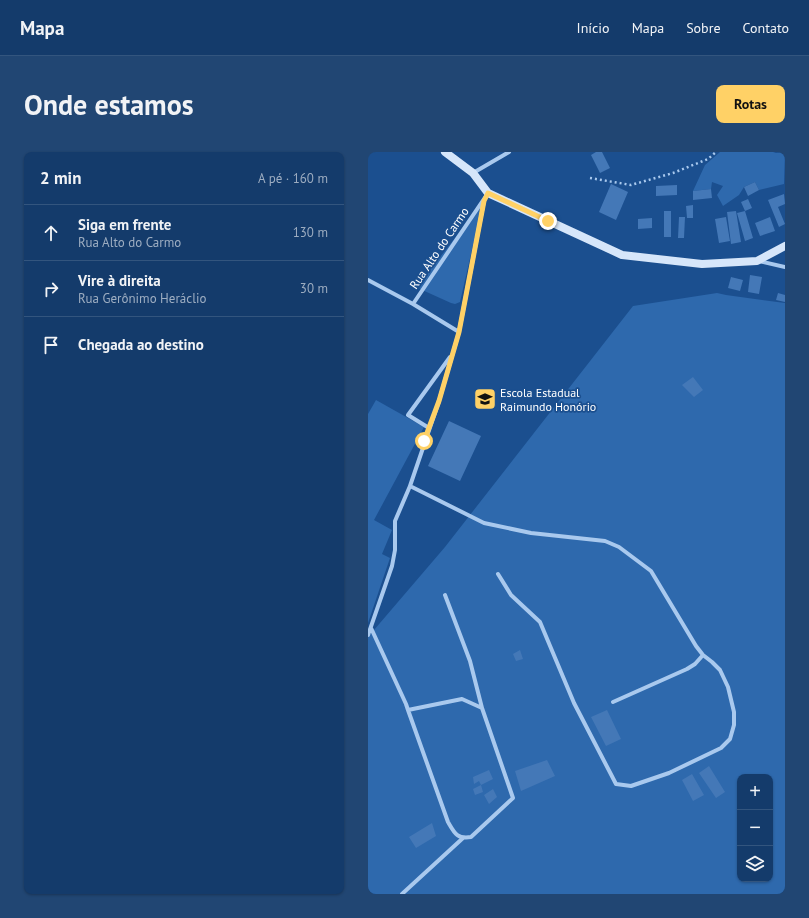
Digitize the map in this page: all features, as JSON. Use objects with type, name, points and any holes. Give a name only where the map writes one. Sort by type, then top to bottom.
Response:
[{"type":"street","points":[[445,152],[473,173],[488,193],[622,255],[702,264],[757,261],[785,267]]},
{"type":"street","points":[[473,173],[509,152]]},
{"type":"street","points":[[484,201],[488,193]]},
{"type":"street","name":"Rua Alto do Carmo","points":[[413,304],[484,201]]},
{"type":"street","name":"Rua Alto do Carmo","points":[[371,628],[392,566],[395,550],[395,521],[410,486],[439,401],[459,332],[484,201]]},
{"type":"street","points":[[757,261],[785,246]]},
{"type":"street","points":[[368,280],[413,304],[459,332]]},
{"type":"street","points":[[429,428],[408,415],[453,354]]},
{"type":"street","points":[[410,486],[484,523],[531,533],[605,541],[618,547],[651,571],[696,646],[703,655],[720,670],[728,687],[734,712],[734,724],[730,739],[721,748],[669,773],[631,786],[616,784],[574,703],[540,622],[511,595],[498,574]]},
{"type":"street","points":[[371,628],[408,710],[448,822],[455,834],[463,838],[471,837],[514,798],[482,708],[470,661],[445,595]]},
{"type":"street","points":[[368,635],[371,628]]},
{"type":"street","points":[[613,702],[687,669],[695,664],[703,655]]},
{"type":"street","points":[[408,710],[462,699],[482,708]]},
{"type":"street","points":[[402,894],[463,838]]},
{"type":"path","points":[[590,178],[631,185],[673,173],[708,159],[716,152]]},
{"type":"shaded area","points":[[720,152],[785,152],[784,184],[759,190],[755,182],[744,187],[739,195],[723,206],[717,195],[723,186],[712,182],[711,189],[693,191],[705,165]]},
{"type":"shaded area","points":[[482,206],[460,302],[455,304],[451,303],[420,289],[420,283],[479,207]]},
{"type":"shaded area","points":[[717,293],[785,303],[785,894],[368,894],[368,637],[445,547],[633,306]]},
{"type":"shaded area","points":[[376,400],[424,427],[374,520],[392,530],[382,554],[390,558],[368,623],[368,414]]},
{"type":"building","points":[[596,152],[602,152],[610,168],[600,173],[591,155]]},
{"type":"building","points":[[755,182],[759,190],[748,196],[744,187]]},
{"type":"building","points":[[611,184],[628,192],[616,220],[599,212]]},
{"type":"building","points":[[677,185],[677,195],[656,196],[656,186]]},
{"type":"building","points":[[711,189],[712,198],[693,200],[693,191]]},
{"type":"building","points":[[784,194],[785,204],[778,207],[785,224],[779,227],[768,200]]},
{"type":"building","points":[[748,199],[752,208],[745,211],[741,202]]},
{"type":"building","points":[[693,205],[693,218],[687,218],[686,206]]},
{"type":"building","points":[[664,211],[671,211],[671,237],[664,237]]},
{"type":"building","points":[[736,211],[741,242],[731,244],[727,212]]},
{"type":"building","points":[[745,211],[753,238],[745,241],[737,213]]},
{"type":"building","points":[[679,217],[685,217],[684,238],[678,238]]},
{"type":"building","points":[[726,217],[730,241],[719,243],[715,219]]},
{"type":"building","points":[[770,217],[775,231],[760,236],[755,223]]},
{"type":"building","points":[[652,218],[652,228],[638,229],[638,219]]},
{"type":"building","points":[[750,275],[762,277],[759,294],[748,292]]},
{"type":"building","points":[[731,277],[743,280],[740,291],[728,288]]},
{"type":"building","points":[[778,293],[785,295],[785,302],[776,300]]},
{"type":"building","points":[[693,377],[703,390],[694,397],[682,385]]},
{"type":"building","points":[[449,421],[481,436],[460,481],[428,466]]},
{"type":"building","points":[[520,650],[523,659],[516,661],[513,654]]},
{"type":"building","points":[[607,710],[621,739],[606,746],[591,717]]},
{"type":"building","points":[[547,760],[555,776],[521,791],[515,771]]},
{"type":"building","points":[[709,766],[725,792],[716,798],[699,773]]},
{"type":"building","points":[[489,770],[493,779],[481,785],[479,781],[474,784],[473,777]]},
{"type":"building","points":[[692,774],[704,795],[693,801],[682,780]]},
{"type":"building","points":[[481,785],[483,792],[475,795],[473,789]]},
{"type":"building","points":[[493,789],[497,797],[489,804],[484,795]]},
{"type":"building","points":[[432,823],[436,836],[416,848],[409,837]]},
{"type":"place","name":"Escola Estadual Raimundo Honório","points":[[485,399]]},
{"type":"route","points":[[424,441],[439,401],[459,332],[484,201],[488,193],[548,221]]}]
